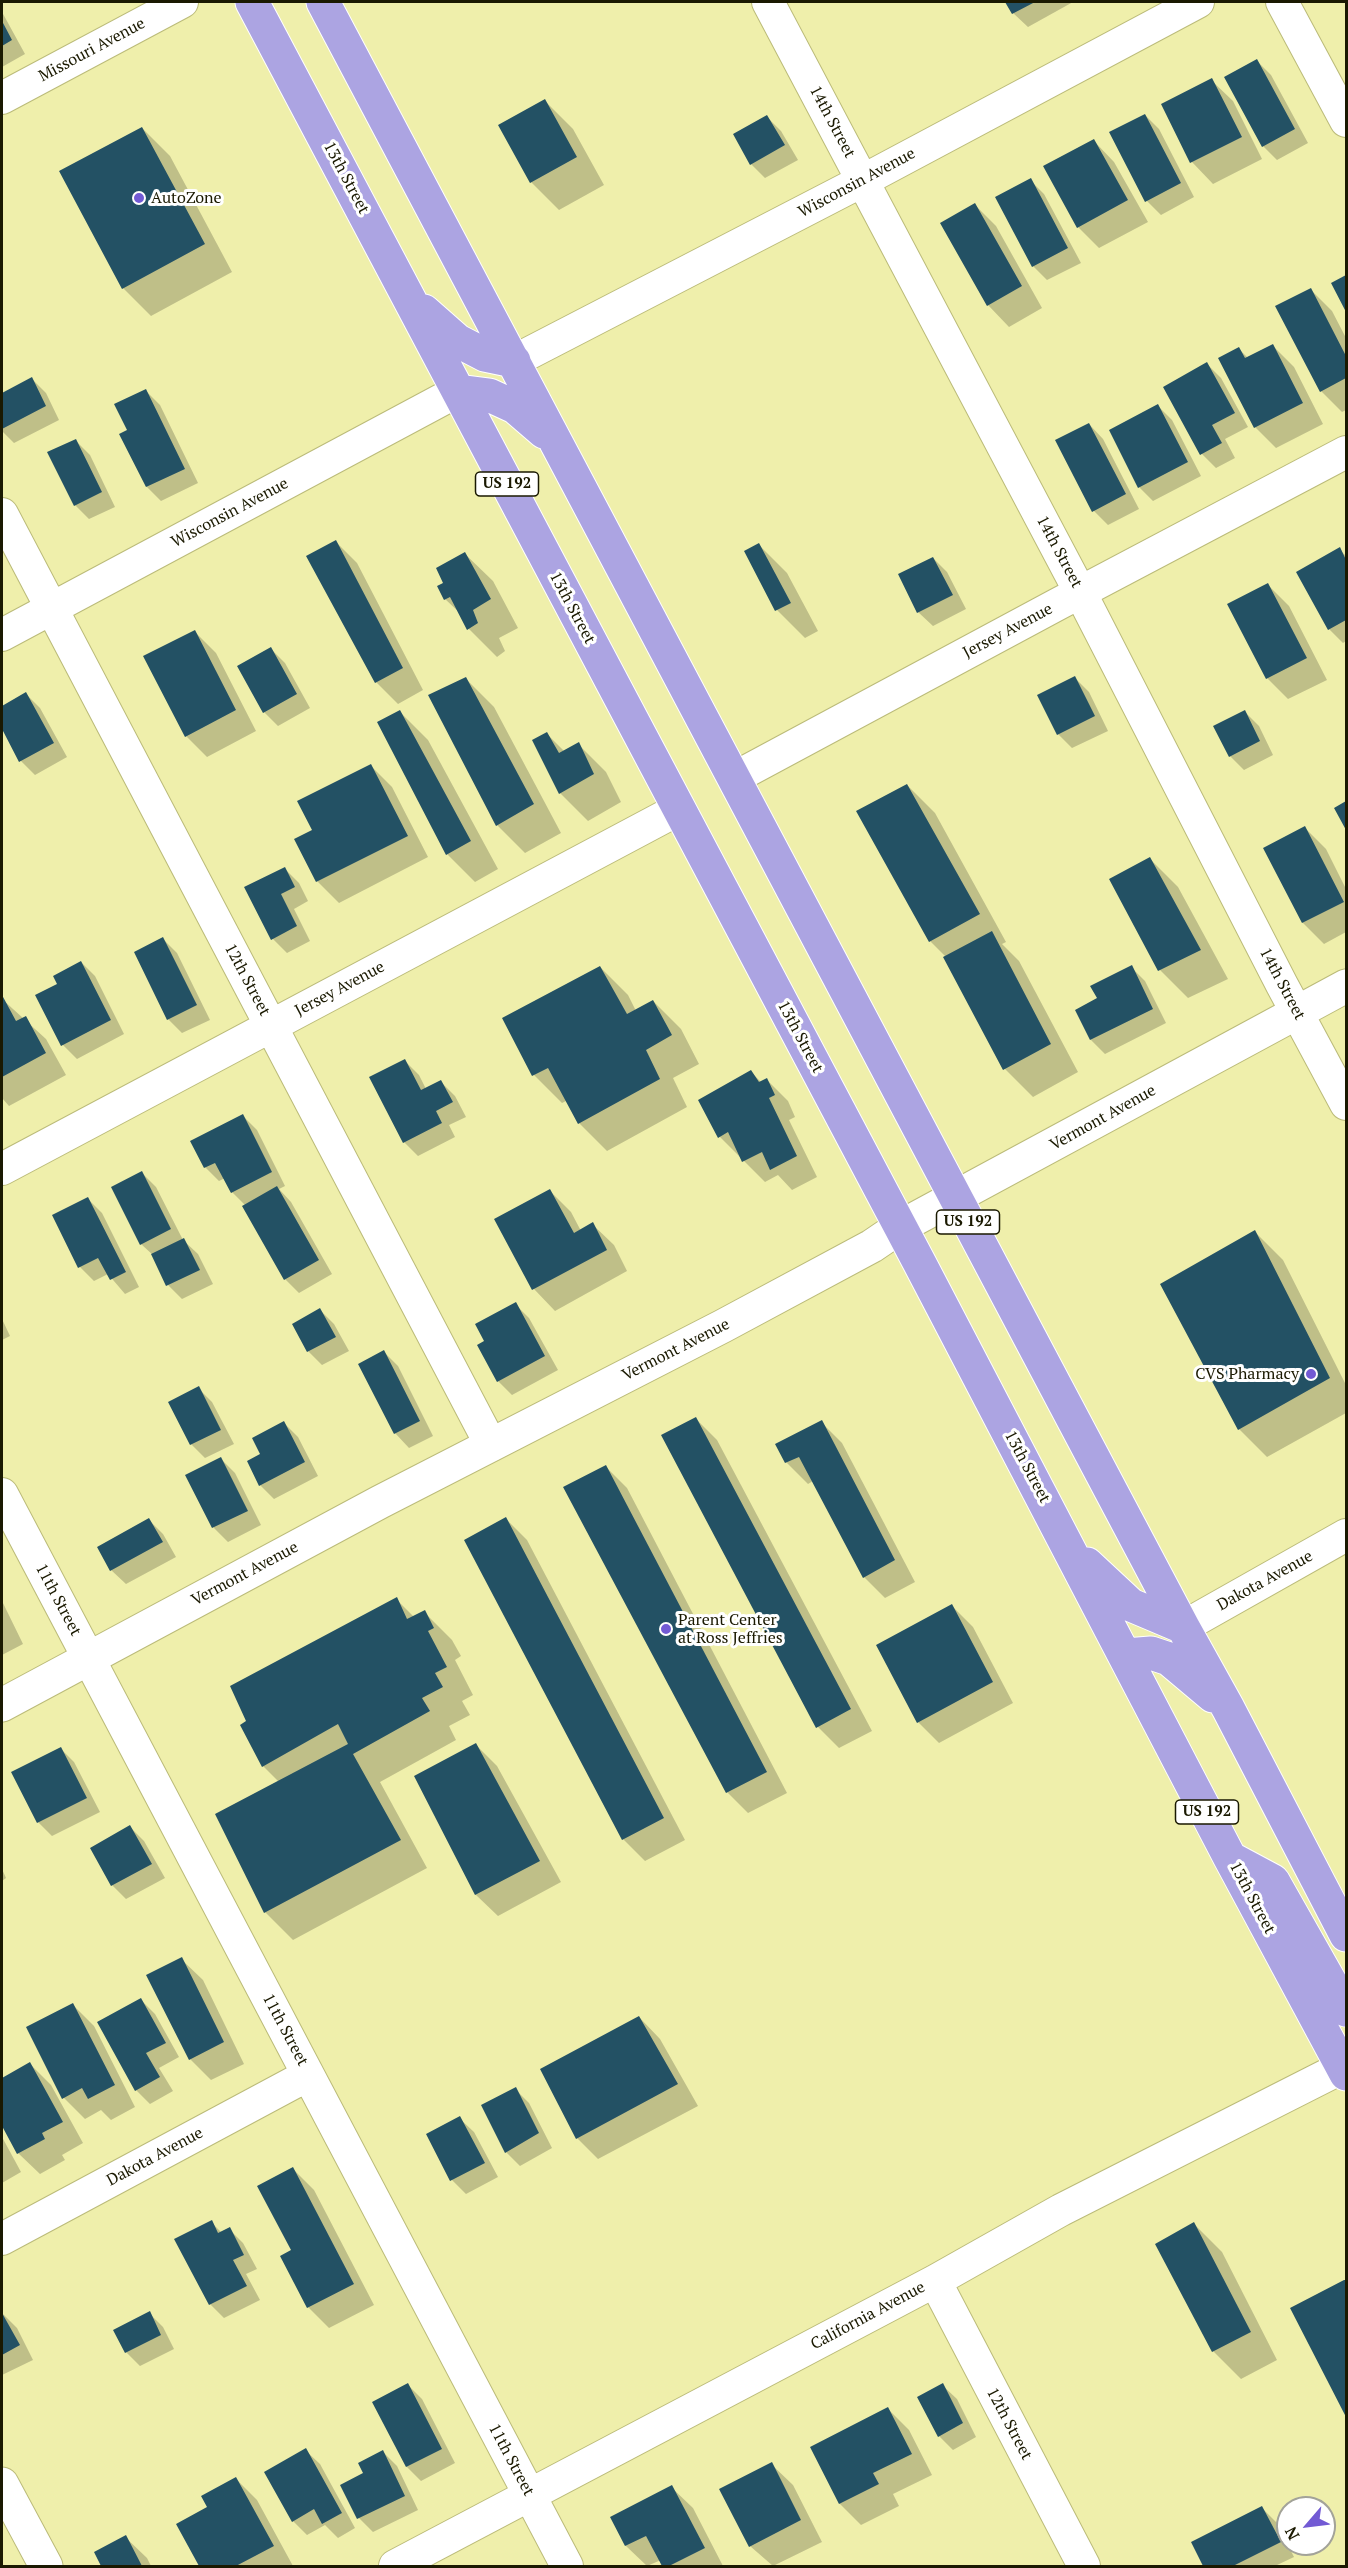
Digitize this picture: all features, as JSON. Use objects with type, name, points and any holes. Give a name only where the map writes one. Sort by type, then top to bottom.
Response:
[{"type":"highway","name":"13th Street","points":[[252,2],[412,300],[1070,1549],[1230,1858],[1345,2069]]},
{"type":"highway","points":[[304,2],[341,37]]},
{"type":"highway","name":"US 192","points":[[322,2],[1347,1935]]},
{"type":"highway","points":[[412,300],[458,341],[485,355],[514,361]]},
{"type":"highway","points":[[458,391],[489,395],[516,407],[557,443]]},
{"type":"highway","points":[[1070,1549],[1131,1605],[1183,1627]]},
{"type":"highway","points":[[1126,1656],[1152,1653],[1169,1659],[1228,1708]]},
{"type":"highway","points":[[1230,1858],[1273,1881],[1347,2010]]},
{"type":"street","name":"Missouri Avenue","points":[[2,98],[182,2]]},
{"type":"street","name":"14th Street","points":[[768,2],[1080,592],[1296,1012],[1347,1104]]},
{"type":"street","name":"Wisconsin Avenue","points":[[514,361],[864,180],[1198,2]]},
{"type":"street","points":[[1282,2],[1347,121]]},
{"type":"street","name":"Wisconsin Avenue","points":[[2,635],[458,391]]},
{"type":"street","name":"Jersey Avenue","points":[[734,778],[1347,452]]},
{"type":"street","name":"12th Street","points":[[2,514],[492,1445]]},
{"type":"street","name":"Jersey Avenue","points":[[2,1169],[679,809]]},
{"type":"street","name":"Vermont Avenue","points":[[2,1705],[380,1502],[723,1326],[872,1246],[900,1227],[956,1199],[1347,986]]},
{"type":"street","name":"11th Street","points":[[2,1494],[567,2566]]},
{"type":"street","name":"Dakota Avenue","points":[[1183,1627],[1347,1535]]},
{"type":"street","name":"California Avenue","points":[[394,2566],[935,2281],[1061,2210],[1345,2069]]},
{"type":"street","name":"Dakota Avenue","points":[[2,2239],[308,2075]]},
{"type":"street","name":"12th Street","points":[[935,2281],[1084,2566]]},
{"type":"street","points":[[2,2484],[46,2566]]},
{"type":"building","points":[[1005,2],[1035,2],[1012,14]]},
{"type":"building","points":[[2,21],[12,40],[2,46]]},
{"type":"building","points":[[1257,59],[1295,129],[1262,147],[1224,77]]},
{"type":"building","points":[[1212,78],[1242,137],[1190,163],[1161,104]]},
{"type":"building","points":[[545,99],[577,157],[530,183],[498,125]]},
{"type":"building","points":[[1145,114],[1181,183],[1145,202],[1109,132]]},
{"type":"building","points":[[767,115],[785,145],[750,165],[733,134]]},
{"type":"building","points":[[142,127],[205,244],[122,289],[59,171]]},
{"type":"building","points":[[1094,139],[1128,200],[1077,228],[1043,166]]},
{"type":"building","points":[[1031,178],[1068,248],[1032,267],[995,197]]},
{"type":"building","points":[[975,203],[1022,286],[987,306],[940,223]]},
{"type":"building","points":[[1346,275],[1346,312],[1331,283]]},
{"type":"building","points":[[1311,288],[1346,356],[1346,378],[1320,392],[1275,306]]},
{"type":"building","points":[[1273,344],[1303,403],[1254,428],[1218,358],[1239,347],[1245,358]]},
{"type":"building","points":[[1207,362],[1235,413],[1212,425],[1222,443],[1200,455],[1163,387]]},
{"type":"building","points":[[32,377],[46,406],[2,429],[2,393]]},
{"type":"building","points":[[146,389],[185,469],[146,487],[119,434],[127,430],[114,404]]},
{"type":"building","points":[[1158,404],[1188,462],[1138,488],[1109,430]]},
{"type":"building","points":[[1089,423],[1126,494],[1092,512],[1055,440]]},
{"type":"building","points":[[76,439],[102,492],[74,506],[47,452]]},
{"type":"building","points":[[336,540],[403,668],[375,683],[306,556]]},
{"type":"building","points":[[759,543],[791,603],[775,611],[744,551]]},
{"type":"building","points":[[1340,547],[1346,560],[1346,620],[1328,630],[1296,572]]},
{"type":"building","points":[[465,552],[491,599],[473,610],[478,623],[467,630],[450,597],[444,600],[437,586],[443,583],[436,568]]},
{"type":"building","points":[[933,557],[953,595],[917,613],[898,574]]},
{"type":"building","points":[[1268,583],[1307,658],[1266,679],[1227,604]]},
{"type":"building","points":[[195,630],[236,710],[185,737],[143,656]]},
{"type":"building","points":[[271,647],[297,694],[263,713],[237,666]]},
{"type":"building","points":[[1075,676],[1095,716],[1057,735],[1037,695]]},
{"type":"building","points":[[466,677],[534,804],[496,826],[428,695]]},
{"type":"building","points":[[26,692],[54,743],[19,762],[2,729],[2,706]]},
{"type":"building","points":[[400,710],[471,841],[446,855],[377,722]]},
{"type":"building","points":[[1245,710],[1260,741],[1229,757],[1213,726]]},
{"type":"building","points":[[547,732],[559,753],[579,742],[594,774],[559,794],[532,740]]},
{"type":"building","points":[[371,764],[408,836],[316,882],[294,839],[312,830],[297,801]]},
{"type":"building","points":[[907,784],[980,914],[929,942],[856,811]]},
{"type":"building","points":[[1346,801],[1346,830],[1334,808]]},
{"type":"building","points":[[1305,826],[1344,902],[1302,923],[1263,848]]},
{"type":"building","points":[[1150,857],[1201,950],[1158,971],[1109,879]]},
{"type":"building","points":[[285,867],[295,887],[281,894],[297,926],[271,940],[244,887]]},
{"type":"building","points":[[992,931],[1051,1044],[1003,1070],[943,957]]},
{"type":"building","points":[[163,937],[197,1005],[167,1020],[134,952]]},
{"type":"building","points":[[81,961],[111,1020],[61,1046],[35,995],[57,984],[53,976]]},
{"type":"building","points":[[1132,965],[1153,1009],[1090,1040],[1075,1010],[1097,998],[1090,986]]},
{"type":"building","points":[[600,966],[627,1014],[653,1000],[672,1035],[646,1050],[660,1079],[578,1124],[548,1068],[532,1076],[502,1018]]},
{"type":"building","points":[[2,995],[16,1021],[26,1016],[46,1053],[2,1077]]},
{"type":"building","points":[[405,1059],[421,1090],[441,1080],[453,1102],[436,1111],[442,1123],[403,1143],[369,1077]]},
{"type":"building","points":[[751,1070],[759,1082],[767,1078],[775,1095],[769,1098],[797,1156],[770,1170],[762,1152],[742,1162],[728,1132],[718,1138],[698,1100]]},
{"type":"building","points":[[243,1114],[272,1172],[231,1193],[215,1163],[204,1168],[190,1141]]},
{"type":"building","points":[[142,1171],[171,1229],[140,1245],[111,1187]]},
{"type":"building","points":[[277,1186],[319,1260],[284,1280],[242,1206]]},
{"type":"building","points":[[550,1189],[574,1233],[593,1222],[607,1250],[532,1290],[494,1219]]},
{"type":"building","points":[[88,1197],[126,1272],[110,1280],[98,1258],[78,1268],[52,1215]]},
{"type":"building","name":"CVS Pharmacy","points":[[1255,1230],[1330,1378],[1238,1430],[1160,1284]]},
{"type":"building","points":[[184,1238],[200,1270],[166,1286],[151,1254]]},
{"type":"building","points":[[516,1302],[545,1356],[497,1382],[477,1345],[484,1341],[475,1324]]},
{"type":"building","points":[[320,1308],[336,1337],[307,1352],[292,1324]]},
{"type":"building","points":[[384,1350],[420,1421],[394,1434],[358,1364]]},
{"type":"building","points":[[199,1386],[221,1430],[190,1445],[168,1402]]},
{"type":"building","name":"Parent Center at Ross Jeffries","points":[[696,1417],[851,1709],[816,1728],[661,1435]]},
{"type":"building","points":[[822,1420],[895,1560],[863,1578],[799,1457],[785,1463],[775,1444]]},
{"type":"building","points":[[284,1421],[305,1462],[259,1486],[247,1461],[260,1454],[252,1438]]},
{"type":"building","points":[[221,1457],[248,1511],[212,1528],[185,1475]]},
{"type":"building","name":"Parent Center at Ross Jeffries","points":[[606,1465],[767,1772],[726,1793],[563,1487]]},
{"type":"building","points":[[506,1517],[664,1818],[622,1840],[464,1540]]},
{"type":"building","points":[[149,1518],[163,1542],[110,1571],[97,1547]]},
{"type":"building","points":[[397,1597],[407,1619],[425,1610],[434,1628],[428,1631],[447,1667],[435,1673],[443,1687],[422,1698],[430,1711],[353,1754],[401,1840],[264,1913],[215,1814],[348,1744],[338,1724],[262,1767],[240,1725],[246,1721],[230,1686]]},
{"type":"building","points":[[952,1604],[993,1682],[917,1723],[876,1645]]},
{"type":"building","points":[[476,1743],[540,1861],[475,1895],[414,1776]]},
{"type":"building","points":[[61,1747],[87,1798],[37,1823],[11,1772]]},
{"type":"building","points":[[130,1825],[152,1864],[111,1886],[90,1848]]},
{"type":"building","points":[[182,1957],[224,2042],[189,2060],[146,1975]]},
{"type":"building","points":[[141,1998],[166,2043],[146,2053],[160,2077],[135,2091],[97,2022]]},
{"type":"building","points":[[73,2003],[115,2085],[88,2099],[82,2088],[62,2099],[26,2027]]},
{"type":"building","points":[[639,2016],[678,2084],[576,2139],[540,2069]]},
{"type":"building","points":[[30,2062],[63,2122],[42,2133],[45,2139],[17,2154],[2,2126],[2,2078]]},
{"type":"building","points":[[516,2087],[539,2133],[505,2153],[481,2105]]},
{"type":"building","points":[[460,2116],[485,2163],[450,2181],[426,2134]]},
{"type":"building","points":[[293,2167],[354,2284],[307,2308],[280,2256],[291,2250],[257,2186]]},
{"type":"building","points":[[212,2220],[218,2233],[230,2227],[244,2255],[233,2260],[247,2286],[209,2305],[174,2239]]},
{"type":"building","points":[[1194,2222],[1251,2332],[1212,2352],[1155,2244]]},
{"type":"building","points":[[1346,2280],[1346,2417],[1290,2308]]},
{"type":"building","points":[[150,2311],[161,2335],[125,2353],[113,2330]]},
{"type":"building","points":[[2,2313],[20,2345],[2,2355]]},
{"type":"building","points":[[408,2383],[442,2449],[406,2467],[372,2402]]},
{"type":"building","points":[[943,2383],[963,2423],[938,2437],[917,2397]]},
{"type":"building","points":[[888,2407],[912,2454],[873,2473],[879,2484],[839,2504],[810,2447]]},
{"type":"building","points":[[306,2448],[342,2513],[322,2524],[314,2509],[292,2522],[264,2472]]},
{"type":"building","points":[[383,2450],[405,2496],[357,2519],[340,2485],[363,2473],[358,2463]]},
{"type":"building","points":[[772,2462],[801,2520],[749,2547],[719,2489]]},
{"type":"building","points":[[236,2477],[274,2546],[236,2566],[199,2566],[176,2524],[207,2507],[201,2496]]},
{"type":"building","points":[[672,2485],[705,2548],[669,2566],[662,2566],[646,2536],[625,2546],[610,2517]]},
{"type":"building","points":[[1262,2506],[1276,2533],[1276,2544],[1233,2566],[1203,2566],[1191,2542]]},
{"type":"building","points":[[126,2535],[142,2566],[101,2566],[94,2552]]},
{"type":"place","name":"AutoZone","points":[[139,198]]},
{"type":"place","name":"CVS Pharmacy","points":[[1311,1374]]},
{"type":"place","name":"Parent Center at Ross Jeffries","points":[[666,1629]]}]
